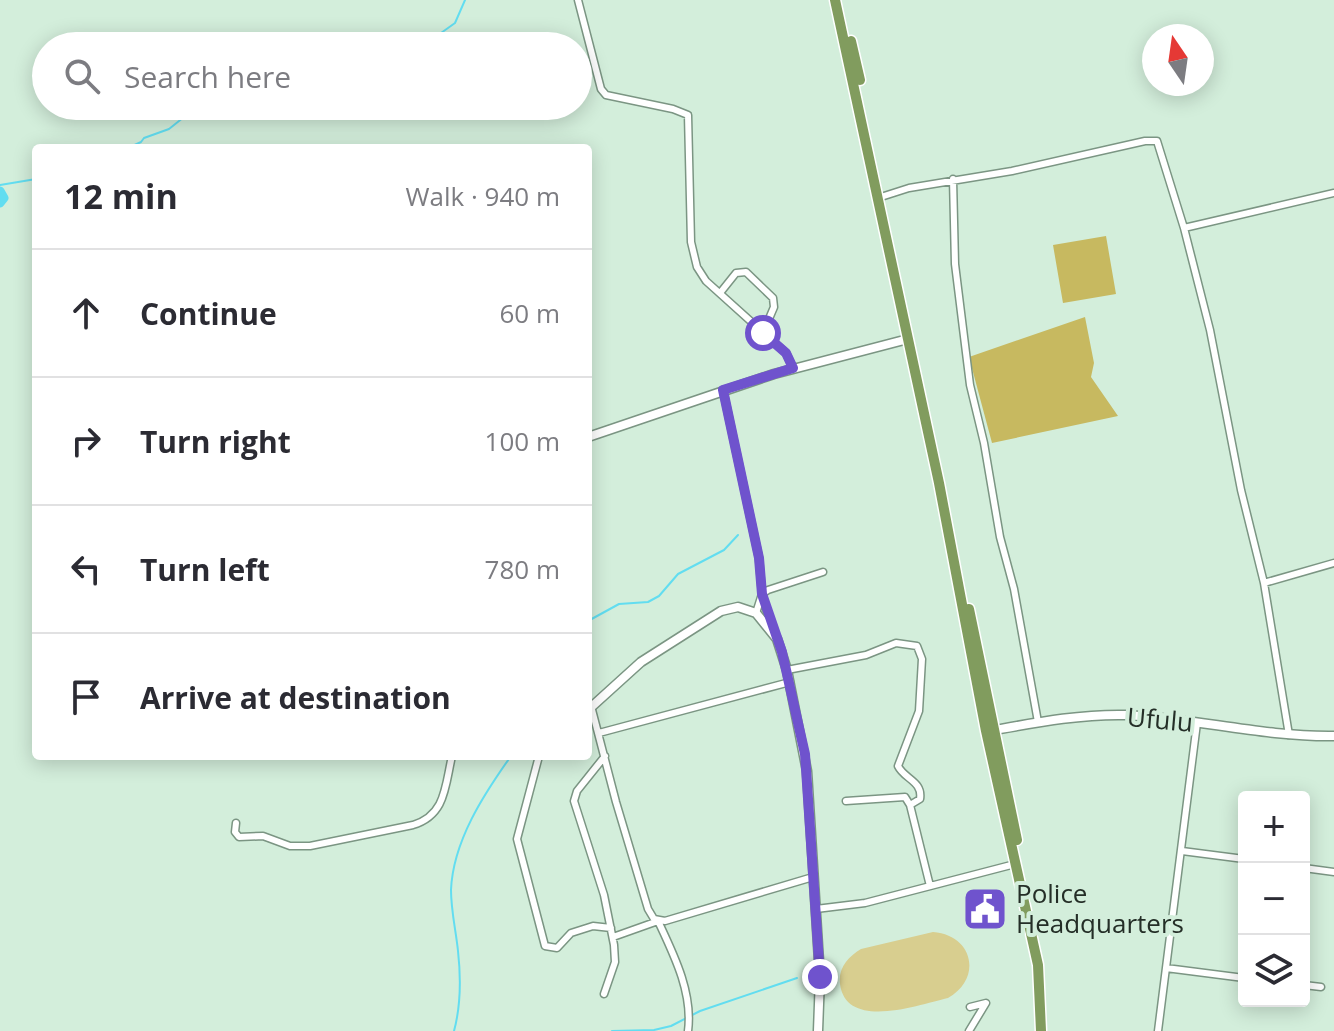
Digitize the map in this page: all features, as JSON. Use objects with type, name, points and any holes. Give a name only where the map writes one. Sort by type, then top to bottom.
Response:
[{"type":"highway","points":[[835,0],[990,730],[1042,952],[1048,999],[1047,1031]]},
{"type":"highway","points":[[842,0],[1038,965],[1041,1031]]},
{"type":"street","points":[[578,0],[586,32]]},
{"type":"street","points":[[592,53],[606,95],[678,110],[688,115],[693,253],[699,272],[786,353],[793,368]]},
{"type":"street","points":[[884,196],[953,179],[1012,171],[1145,141],[1157,141],[1184,228],[1210,330],[1241,490],[1264,583],[1290,736]]},
{"type":"street","points":[[953,179],[955,264],[970,385],[984,443],[1000,537],[1014,589],[1038,722]]},
{"type":"street","points":[[1184,228],[1334,193]]},
{"type":"street","points":[[720,293],[736,273],[746,272],[773,298],[774,307],[763,333]]},
{"type":"street","points":[[592,436],[793,368],[908,339]]},
{"type":"street","points":[[723,390],[759,558],[762,594],[787,670],[805,754],[820,977],[818,1031]]},
{"type":"street","points":[[1264,583],[1334,563]]},
{"type":"street","points":[[756,613],[762,594],[773,587],[823,572]]},
{"type":"street","points":[[592,706],[641,662],[710,617],[733,608],[743,608],[756,613],[772,630]]},
{"type":"street","points":[[787,670],[866,655],[896,643],[908,643],[919,648],[923,666],[919,711],[898,766],[901,772],[913,779],[921,792],[920,799],[910,805]]},
{"type":"street","points":[[599,733],[790,682]]},
{"type":"street","points":[[592,714],[648,909],[670,945],[687,999],[688,1031]]},
{"type":"street","name":"Ufulu","points":[[990,730],[1038,722],[1124,715],[1290,736],[1334,736]]},
{"type":"street","points":[[1158,1031],[1197,723]]},
{"type":"street","points":[[604,994],[615,962],[613,937],[604,895],[574,801],[575,794],[605,756]]},
{"type":"street","points":[[236,823],[235,832],[239,837],[263,836],[283,845],[303,846],[413,825],[430,818],[441,804],[451,760]]},
{"type":"street","points":[[538,760],[517,839],[545,946],[557,948],[571,933],[593,926],[611,928]]},
{"type":"street","points":[[846,801],[905,797],[910,805],[930,886]]},
{"type":"street","points":[[1182,851],[1238,858]]},
{"type":"street","points":[[816,909],[865,903],[1016,864]]},
{"type":"street","points":[[1310,869],[1334,872]]},
{"type":"street","points":[[613,937],[813,877]]},
{"type":"street","points":[[1166,968],[1238,977]]},
{"type":"street","points":[[1310,986],[1321,987]]},
{"type":"street","points":[[969,1031],[986,1003],[970,1007]]},
{"type":"shaded area","points":[[1106,236],[1116,294],[1063,303],[1053,245]]},
{"type":"shaded area","points":[[1085,317],[1094,363],[1091,377],[1118,416],[992,443],[969,357]]},
{"type":"shaded area","points":[[933,932],[947,935],[965,949],[969,969],[959,990],[948,998],[885,1011],[855,1007],[845,998],[840,984],[841,973],[848,959],[856,952]]},
{"type":"waterway","points":[[442,32],[455,23],[465,0]]},
{"type":"waterway","points":[[137,144],[169,129],[180,120]]},
{"type":"waterway","points":[[0,185],[32,180]]},
{"type":"waterway","points":[[0,191],[4,198],[0,203]]},
{"type":"waterway","points":[[592,619],[619,604],[648,602],[659,596],[678,574],[724,550],[738,535]]},
{"type":"waterway","points":[[454,1031],[460,981],[451,898],[453,872],[472,819],[508,760]]},
{"type":"waterway","points":[[612,1031],[654,1030],[671,1026],[700,1011],[797,978]]},
{"type":"place","name":"Police Headquarters","points":[[985,909]]},
{"type":"route","points":[[763,333],[786,353],[793,368],[723,390],[755,534],[762,594],[782,652],[805,754],[820,977]]}]
